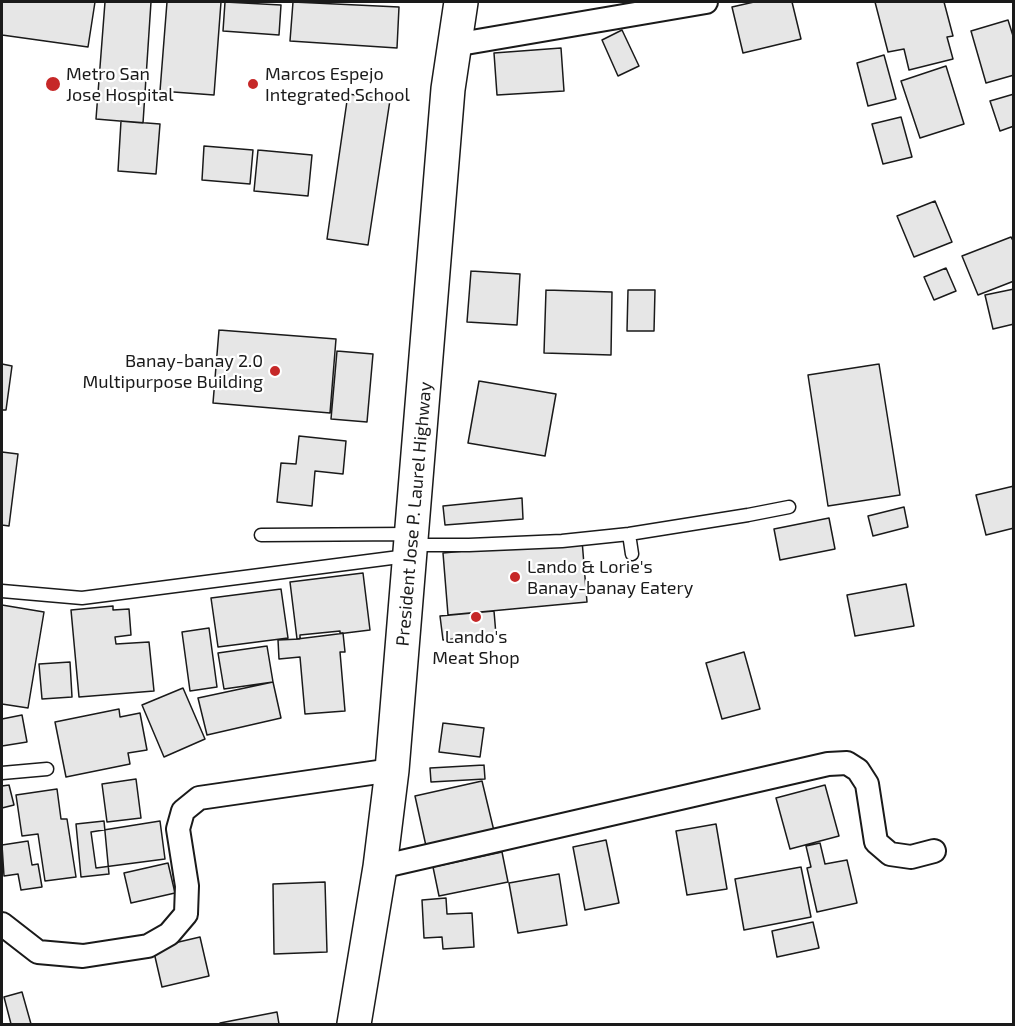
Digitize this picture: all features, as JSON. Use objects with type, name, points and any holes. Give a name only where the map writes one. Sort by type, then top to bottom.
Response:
[{"type":"highway","name":"President Jose P. Laurel Highway","points":[[354,1024],[380,867],[392,770],[448,89],[461,2]]},
{"type":"street","points":[[454,45],[706,2]]},
{"type":"street","points":[[380,867],[828,764],[847,763],[858,770],[867,784],[876,842],[890,854],[911,857],[934,851]]},
{"type":"street","points":[[2,924],[38,952],[82,956],[148,946],[169,934],[186,914],[187,886],[178,830],[183,811],[199,798],[392,770]]},
{"type":"lane","points":[[261,536],[412,545],[539,542],[629,534],[748,516],[789,507]]},
{"type":"lane","points":[[629,534],[632,554]]},
{"type":"lane","points":[[2,591],[82,598],[412,545]]},
{"type":"lane","points":[[2,773],[47,769]]},
{"type":"building","points":[[2,2],[95,2],[88,47],[2,35]]},
{"type":"building","points":[[105,2],[151,2],[143,123],[96,119]]},
{"type":"building","points":[[167,2],[221,2],[214,95],[160,91]]},
{"type":"building","points":[[225,2],[281,5],[279,35],[223,31]]},
{"type":"building","points":[[293,2],[399,7],[397,48],[290,41]]},
{"type":"building","points":[[754,2],[792,2],[801,39],[743,53],[732,7]]},
{"type":"building","points":[[875,2],[944,2],[953,36],[947,37],[953,59],[909,70],[904,49],[888,52]]},
{"type":"building","points":[[1008,20],[1014,39],[1014,75],[986,83],[971,31]]},
{"type":"building","points":[[622,30],[639,66],[618,76],[602,40]]},
{"type":"building","points":[[561,48],[564,91],[497,95],[494,53]]},
{"type":"building","points":[[884,55],[896,99],[868,106],[857,63]]},
{"type":"building","points":[[946,66],[964,124],[920,138],[901,81]]},
{"type":"building","points":[[348,94],[390,100],[368,245],[327,239]]},
{"type":"building","points":[[1014,94],[1014,126],[1000,131],[990,101]]},
{"type":"building","points":[[901,117],[912,157],[883,164],[872,124]]},
{"type":"building","points":[[121,121],[160,124],[156,174],[118,171]]},
{"type":"building","points":[[204,146],[253,150],[250,184],[202,180]]},
{"type":"building","points":[[258,150],[312,155],[308,196],[254,191]]},
{"type":"building","points":[[935,201],[952,242],[914,257],[897,216]]},
{"type":"building","points":[[1011,237],[1014,242],[1014,281],[978,295],[962,256]]},
{"type":"building","points":[[946,268],[956,291],[934,300],[924,277]]},
{"type":"building","points":[[471,271],[520,274],[517,325],[467,322]]},
{"type":"building","points":[[1014,289],[1014,324],[993,329],[985,295]]},
{"type":"building","points":[[546,290],[612,292],[611,355],[544,353]]},
{"type":"building","points":[[628,290],[655,290],[654,331],[627,331]]},
{"type":"building","name":"Banay-banay 2.0 Multipurpose Building","points":[[219,330],[336,339],[330,413],[213,403]]},
{"type":"building","points":[[337,351],[373,354],[367,422],[331,419]]},
{"type":"building","points":[[2,364],[12,366],[6,410],[2,410]]},
{"type":"building","points":[[879,364],[900,495],[828,506],[808,375]]},
{"type":"building","points":[[479,381],[556,394],[545,456],[468,443]]},
{"type":"building","points":[[299,436],[346,441],[343,474],[315,471],[312,506],[277,502],[281,463],[296,464]]},
{"type":"building","points":[[2,452],[18,454],[9,526],[2,525]]},
{"type":"building","points":[[1014,486],[1014,528],[986,535],[976,495]]},
{"type":"building","points":[[522,498],[523,519],[445,525],[443,506]]},
{"type":"building","points":[[904,507],[908,527],[873,536],[868,516]]},
{"type":"building","points":[[829,518],[835,549],[780,560],[774,529]]},
{"type":"building","name":"Lando & Lorie's Banay-banay Eatery","points":[[582,540],[587,602],[448,615],[443,553]]},
{"type":"building","points":[[363,573],[370,630],[297,639],[290,582]]},
{"type":"building","points":[[906,584],[914,626],[855,636],[847,595]]},
{"type":"building","points":[[281,589],[288,638],[218,647],[211,598]]},
{"type":"building","points":[[2,605],[44,612],[28,708],[2,704]]},
{"type":"building","points":[[113,606],[113,610],[129,609],[131,635],[115,637],[116,644],[149,642],[154,691],[79,697],[71,610]]},
{"type":"building","points":[[494,611],[496,635],[443,640],[440,616]]},
{"type":"building","points":[[209,628],[217,687],[190,691],[182,632]]},
{"type":"building","points":[[340,631],[343,633],[345,652],[340,652],[345,711],[305,714],[300,657],[279,659],[278,640],[300,639],[300,635]]},
{"type":"building","points":[[267,646],[273,682],[224,689],[218,653]]},
{"type":"building","points":[[744,652],[760,709],[722,719],[706,663]]},
{"type":"building","points":[[70,662],[72,697],[42,699],[39,664]]},
{"type":"building","points":[[273,682],[281,718],[207,735],[198,698]]},
{"type":"building","points":[[183,688],[205,739],[164,757],[142,705]]},
{"type":"building","points":[[119,709],[120,717],[140,713],[147,750],[128,753],[130,764],[66,777],[55,722]]},
{"type":"building","points":[[22,715],[27,742],[2,746],[2,719]]},
{"type":"building","points":[[443,723],[484,728],[480,757],[439,752]]},
{"type":"building","points":[[484,765],[485,779],[431,782],[430,768]]},
{"type":"building","points":[[136,779],[141,818],[107,822],[102,784]]},
{"type":"building","points":[[482,781],[494,831],[426,846],[415,796]]},
{"type":"building","points":[[9,785],[14,805],[2,808],[2,786]]},
{"type":"building","points":[[825,785],[839,836],[790,849],[776,798]]},
{"type":"building","points":[[57,789],[61,819],[67,819],[76,877],[45,881],[38,834],[22,836],[16,795]]},
{"type":"building","points":[[104,821],[109,874],[81,877],[76,824]]},
{"type":"building","points":[[160,821],[165,859],[96,868],[91,832]]},
{"type":"building","points":[[716,824],[727,889],[687,895],[676,831]]},
{"type":"building","points":[[606,840],[619,903],[585,910],[573,847]]},
{"type":"building","points":[[28,841],[32,865],[38,864],[42,887],[21,890],[18,874],[4,876],[2,845]]},
{"type":"building","points":[[820,843],[825,864],[847,860],[857,903],[817,912],[807,868],[811,867],[806,846]]},
{"type":"building","points":[[502,852],[508,882],[439,896],[433,867]]},
{"type":"building","points":[[168,863],[175,893],[131,903],[124,873]]},
{"type":"building","points":[[801,867],[811,917],[744,930],[735,879]]},
{"type":"building","points":[[559,874],[567,925],[518,933],[509,883]]},
{"type":"building","points":[[325,882],[327,952],[274,954],[273,884]]},
{"type":"building","points":[[446,898],[447,914],[472,913],[474,947],[443,949],[442,937],[424,938],[422,900]]},
{"type":"building","points":[[813,922],[819,948],[777,957],[772,931]]},
{"type":"building","points":[[200,937],[209,976],[162,987],[153,948]]},
{"type":"building","points":[[22,992],[31,1024],[11,1024],[4,997]]},
{"type":"building","points":[[277,1012],[279,1024],[220,1024],[220,1023]]},
{"type":"place","name":"Metro San Jose Hospital","points":[[53,84]]},
{"type":"place","name":"Marcos Espejo Integrated School","points":[[253,84]]},
{"type":"place","name":"Banay-banay 2.0 Multipurpose Building","points":[[275,371]]},
{"type":"place","name":"Lando & Lorie's Banay-banay Eatery","points":[[515,577]]},
{"type":"place","name":"Lando's Meat Shop","points":[[476,617]]}]
